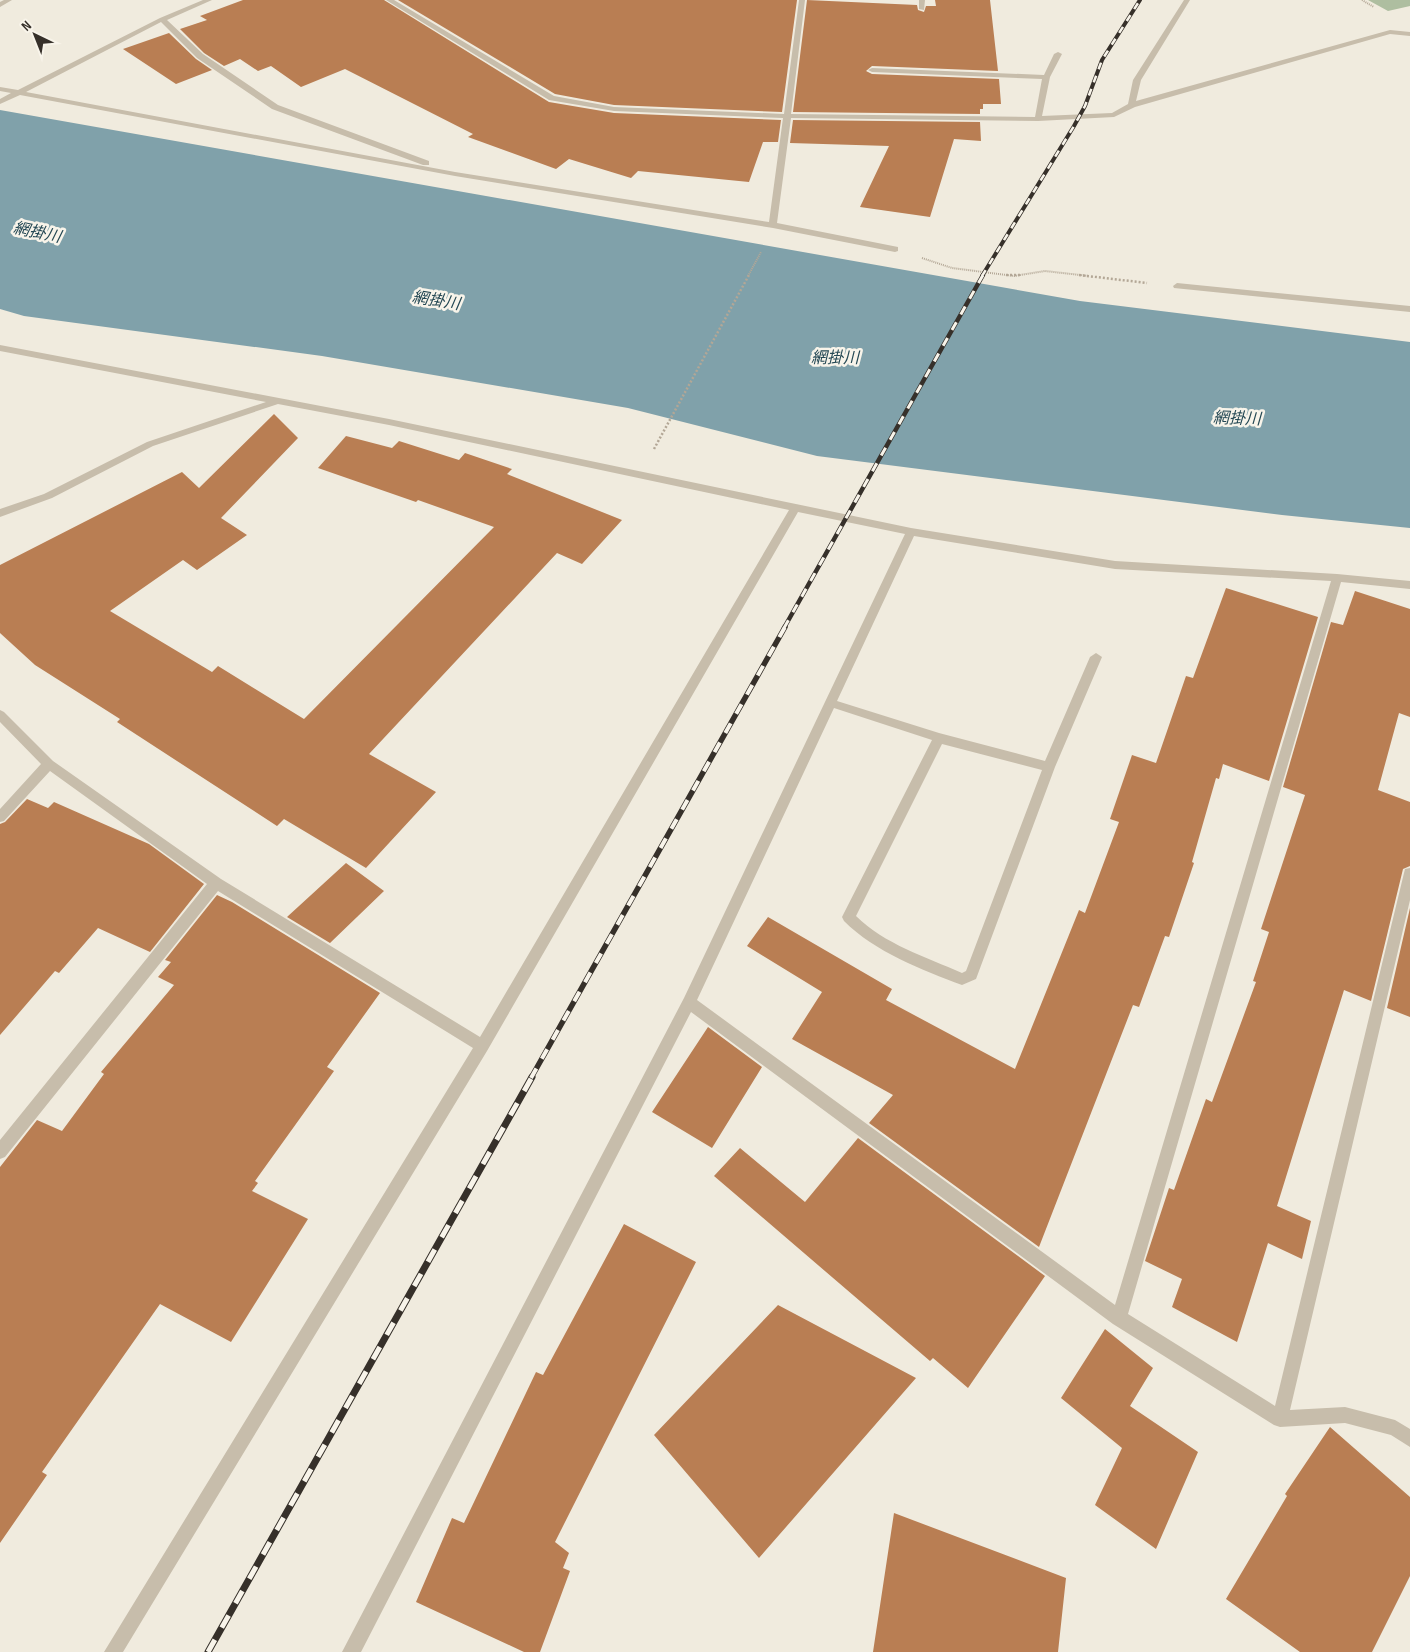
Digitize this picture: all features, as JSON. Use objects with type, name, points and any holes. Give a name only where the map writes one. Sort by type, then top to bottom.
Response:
[{"type":"street","points":[[0,5],[9,0]]},
{"type":"street","points":[[3,100],[162,19],[209,0]]},
{"type":"street","points":[[389,0],[552,98],[614,109],[787,116],[1038,119],[1114,115],[1132,105],[1390,32],[1410,34]]},
{"type":"street","points":[[774,225],[802,0]]},
{"type":"street","points":[[922,0],[922,9]]},
{"type":"street","points":[[1132,105],[1137,80],[1187,0]]},
{"type":"street","points":[[181,1],[193,6]]},
{"type":"street","points":[[162,19],[200,56],[276,107],[455,174]]},
{"type":"street","points":[[1038,119],[1046,77],[1058,54]]},
{"type":"street","points":[[872,70],[1046,77]]},
{"type":"street","points":[[0,89],[455,174],[774,225],[895,249]]},
{"type":"street","points":[[1177,286],[1410,309]]},
{"type":"street","points":[[0,348],[389,422],[912,532],[1115,565],[1337,578],[1410,585]]},
{"type":"street","points":[[0,513],[48,496],[150,444],[277,401]]},
{"type":"street","points":[[113,1652],[482,1046],[796,507]]},
{"type":"street","points":[[351,1652],[689,1002],[912,532]]},
{"type":"street","points":[[1119,1318],[1337,578]]},
{"type":"street","points":[[939,738],[849,917],[857,927],[872,938],[962,979],[971,975],[1049,767],[1096,657]]},
{"type":"street","points":[[831,703],[939,738],[1049,767]]},
{"type":"street","points":[[0,714],[49,764],[216,883],[482,1046]]},
{"type":"street","points":[[0,817],[49,764]]},
{"type":"street","points":[[1280,1419],[1410,873]]},
{"type":"street","points":[[0,1152],[216,883]]},
{"type":"street","points":[[689,1002],[1119,1318],[1280,1419],[1345,1416],[1395,1428],[1410,1440]]},
{"type":"path","points":[[656,446],[762,250]]},
{"type":"path","points":[[952,268],[1014,276],[1044,271],[1177,286]]},
{"type":"green space","points":[[1368,0],[1410,0],[1410,6],[1388,11]]},
{"type":"water","name":"網掛川","points":[[0,110],[1080,301],[1410,342],[1410,528],[1282,515],[817,456],[628,408],[322,356],[24,316],[0,309]]},
{"type":"building","points":[[243,0],[384,0],[549,102],[614,113],[781,120],[778,142],[763,142],[749,182],[638,171],[631,178],[569,159],[556,169],[468,137],[473,134],[345,69],[301,87],[271,66],[258,71],[240,59],[224,66],[204,53],[180,29],[207,20],[200,16]]},
{"type":"building","points":[[398,0],[797,0],[782,112],[614,105],[555,94]]},
{"type":"building","points":[[807,0],[917,5],[918,10],[924,12],[926,6],[936,6],[935,0],[990,0],[998,71],[872,66],[866,71],[872,74],[999,79],[1001,104],[983,104],[980,114],[793,112]]},
{"type":"building","points":[[169,33],[196,59],[212,70],[176,84],[123,49]]},
{"type":"building","points":[[793,120],[980,122],[981,141],[954,139],[930,217],[860,207],[889,146],[790,143]]},
{"type":"building","points":[[274,414],[298,438],[221,518],[247,535],[197,570],[183,560],[110,611],[212,672],[218,666],[304,719],[494,527],[318,468],[346,436],[392,448],[399,441],[459,460],[465,453],[512,469],[507,474],[622,520],[582,564],[557,553],[369,754],[436,792],[366,868],[284,819],[277,826],[117,722],[120,719],[35,665],[0,633],[0,565],[182,472],[199,488]]},
{"type":"building","points":[[1226,588],[1318,617],[1269,781],[1223,764],[1219,779],[1216,778],[1192,862],[1194,863],[1169,937],[1165,936],[1139,1007],[1133,1005],[1039,1247],[869,1123],[893,1095],[792,1039],[822,992],[747,946],[768,917],[892,989],[886,1000],[1015,1069],[1079,910],[1085,913],[1119,822],[1110,819],[1132,755],[1156,763],[1186,676],[1193,678]]},
{"type":"building","points":[[1355,591],[1410,609],[1410,717],[1399,713],[1378,790],[1410,802],[1410,866],[1403,869],[1371,1001],[1344,990],[1277,1206],[1311,1221],[1302,1259],[1268,1243],[1237,1342],[1172,1307],[1182,1279],[1145,1261],[1169,1188],[1174,1190],[1206,1099],[1212,1102],[1256,982],[1253,981],[1269,932],[1261,929],[1305,795],[1283,787],[1331,622],[1343,625]]},
{"type":"building","points":[[27,799],[48,808],[54,802],[149,844],[204,884],[150,952],[98,928],[59,973],[55,971],[0,1035],[0,824],[5,822]]},
{"type":"building","points":[[346,863],[384,891],[330,943],[287,917]]},
{"type":"building","points":[[217,895],[232,902],[380,993],[327,1067],[334,1071],[255,1181],[258,1183],[252,1191],[308,1219],[231,1342],[160,1304],[42,1472],[47,1475],[0,1543],[0,1167],[37,1120],[62,1131],[104,1074],[101,1072],[174,985],[158,977],[171,962],[165,960]]},
{"type":"building","points":[[1410,908],[1410,1017],[1387,1008]]},
{"type":"building","points":[[708,1027],[762,1067],[712,1148],[652,1112]]},
{"type":"building","points":[[858,1138],[1045,1276],[968,1388],[933,1358],[930,1361],[714,1176],[740,1148],[805,1202]]},
{"type":"building","points":[[624,1224],[696,1262],[555,1542],[569,1553],[563,1568],[570,1571],[540,1652],[524,1652],[416,1602],[452,1518],[464,1523],[536,1372],[543,1375]]},
{"type":"building","points":[[778,1305],[916,1378],[759,1558],[654,1435]]},
{"type":"building","points":[[1105,1329],[1153,1368],[1130,1406],[1198,1452],[1156,1549],[1095,1505],[1122,1448],[1061,1398]]},
{"type":"building","points":[[1330,1427],[1410,1497],[1410,1576],[1372,1652],[1300,1652],[1226,1599],[1287,1496],[1285,1494]]},
{"type":"building","points":[[894,1513],[1066,1578],[1058,1652],[873,1652]]},
{"type":"railway","points":[[982,276],[1074,126],[1085,106],[1102,60],[1140,0]]},
{"type":"railway","points":[[784,628],[983,275]]},
{"type":"railway","points":[[531,1078],[785,627]]},
{"type":"railway","points":[[208,1652],[532,1077]]}]
